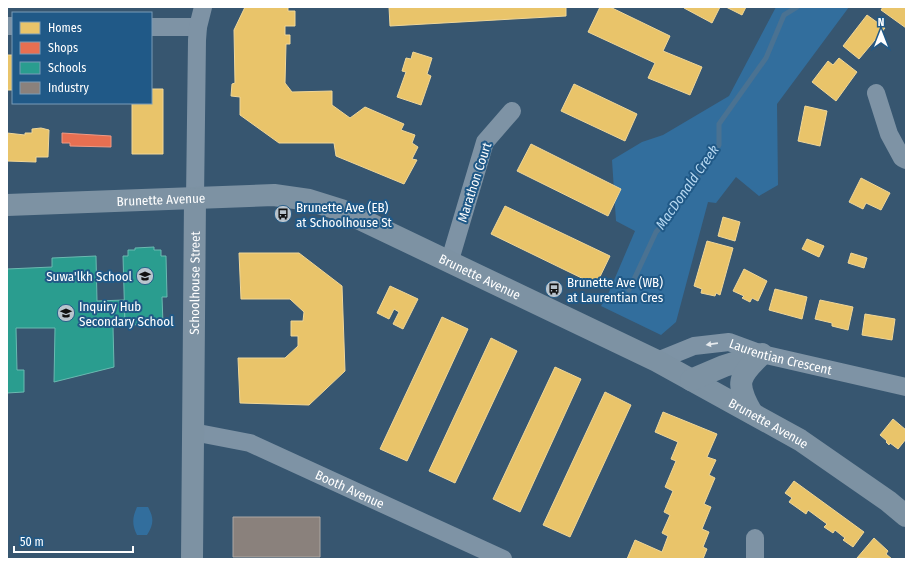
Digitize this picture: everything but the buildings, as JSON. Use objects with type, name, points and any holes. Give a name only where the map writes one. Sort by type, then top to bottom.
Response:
[{"type":"main road","name":"Brunette Avenue","points":[[7,205],[274,196],[309,200],[341,210],[450,260],[657,361],[800,440],[888,501],[906,516]]},
{"type":"main road","name":"Schoolhouse Street","points":[[192,559],[195,199]]},
{"type":"main road","points":[[691,380],[724,366],[762,354]]},
{"type":"main road","points":[[752,413],[743,391],[741,381],[744,371],[762,354]]},
{"type":"street","name":"Schoolhouse Street","points":[[195,199],[198,27],[203,7]]},
{"type":"street","points":[[152,27],[198,27]]},
{"type":"street","points":[[876,93],[889,134],[902,158],[906,160]]},
{"type":"street","name":"Marathon Court","points":[[450,260],[485,142],[512,111]]},
{"type":"street","name":"Laurentian Crescent","points":[[657,361],[694,346],[729,342],[762,354],[906,387]]},
{"type":"street","name":"Booth Avenue","points":[[193,432],[250,443],[503,559]]},
{"type":"street","points":[[755,538],[755,559]]},
{"type":"shaded area","points":[[776,7],[849,7],[777,104],[778,185],[759,196],[736,177],[716,203],[708,202],[676,322],[661,335],[601,306],[609,292],[635,231],[616,221],[612,160],[642,142],[663,135],[729,96]]},
{"type":"shaded area","points":[[137,507],[148,507],[151,514],[152,524],[147,535],[137,535],[135,531],[133,521]]},
{"type":"waterway","name":"MacDonald Creek","points":[[629,290],[656,232],[670,216],[719,145],[719,124],[766,58],[784,15],[797,7]]},
{"type":"place","name":"Brunette Ave (EB) at Schoolhouse St","points":[[283,214]]},
{"type":"place","name":"Suwa'lkh School","points":[[145,276]]},
{"type":"place","name":"Brunette Ave (WB) at Laurentian Cres","points":[[554,289]]},
{"type":"place","name":"Inquiry Hub Secondary School","points":[[66,313]]}]
